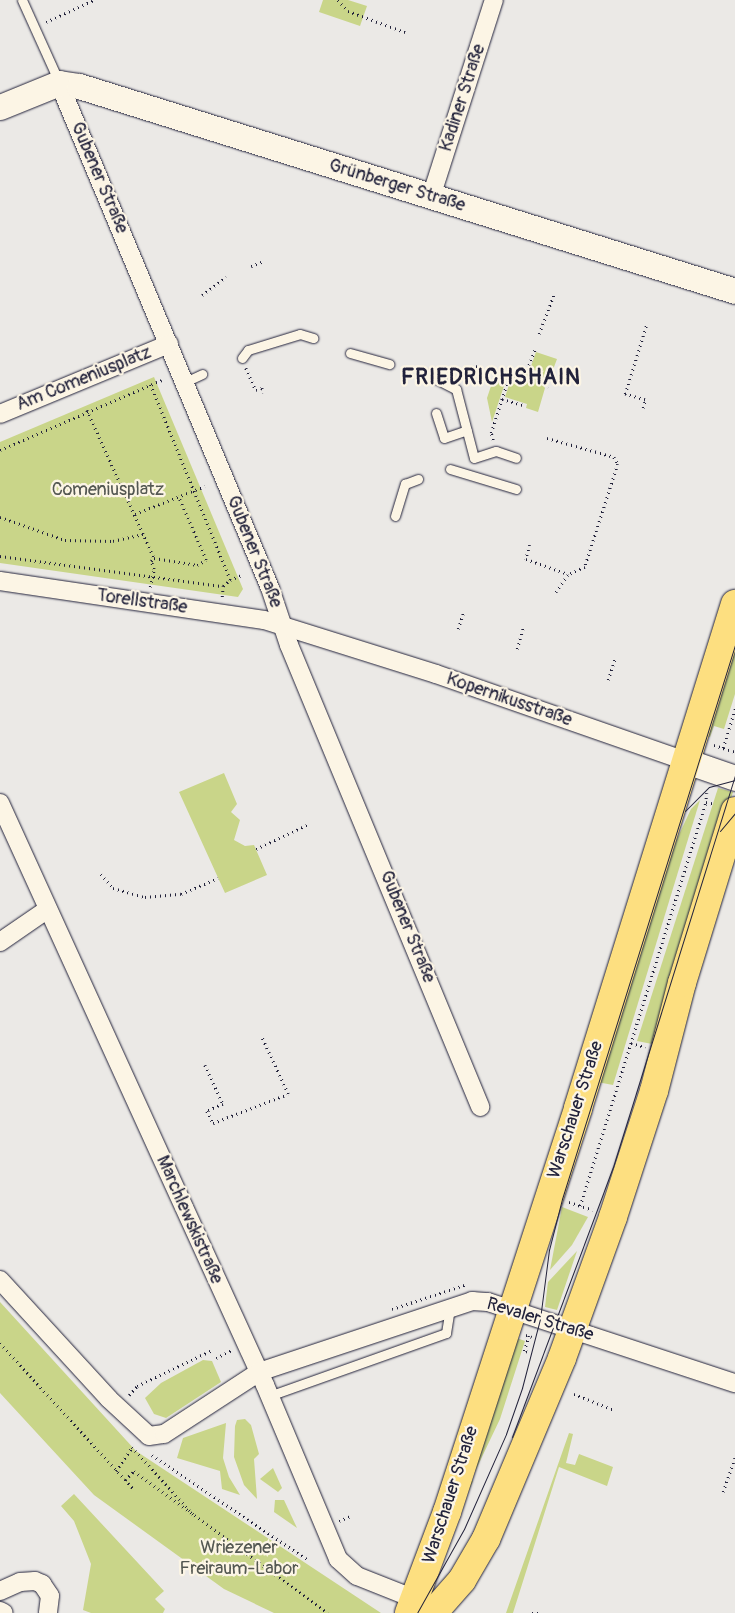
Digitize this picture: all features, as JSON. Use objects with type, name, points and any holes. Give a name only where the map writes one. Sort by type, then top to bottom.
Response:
[{"type":"main road","name":"Warschauer Straße","points":[[424,1608],[447,1512],[735,604]]},
{"type":"main road","name":"Warschauer Straße","points":[[424,1608],[462,1580],[486,1539],[572,1330],[654,1091],[728,809]]},
{"type":"street","name":"Kadiner Straße","points":[[431,197],[494,0]]},
{"type":"street","points":[[0,107],[59,83]]},
{"type":"street","name":"Grünberger Straße","points":[[59,83],[123,100],[735,291]]},
{"type":"street","name":"Gubener Straße","points":[[59,83],[267,580],[282,625],[480,1107]]},
{"type":"street","name":"Am Comeniusplatz","points":[[0,414],[169,344]]},
{"type":"street","name":"Torellstraße","points":[[0,581],[264,620],[282,625]]},
{"type":"street","name":"Kopernikusstraße","points":[[282,625],[424,673],[436,674],[735,778]]},
{"type":"street","name":"Marchlewskistraße","points":[[0,803],[269,1396],[338,1559],[357,1576],[424,1608]]},
{"type":"street","points":[[0,942],[48,910]]},
{"type":"street","name":"Revaler Straße","points":[[0,1280],[118,1405],[150,1436],[157,1436],[258,1372],[450,1308],[483,1301],[735,1384]]},
{"type":"street","points":[[0,1591],[20,1582],[35,1581],[42,1584],[50,1596],[48,1613]]},
{"type":"street","points":[[0,1611],[4,1613]]},
{"type":"lane","name":"Gubener Straße","points":[[22,0],[59,83]]},
{"type":"lane","points":[[242,358],[248,350],[300,334],[313,338]]},
{"type":"lane","points":[[350,353],[389,364]]},
{"type":"lane","points":[[184,382],[202,374]]},
{"type":"lane","points":[[426,374],[456,389],[474,458],[469,475]]},
{"type":"lane","points":[[436,413],[444,438],[467,430]]},
{"type":"lane","points":[[474,458],[496,451],[516,458]]},
{"type":"lane","points":[[450,469],[516,489]]},
{"type":"lane","points":[[395,516],[405,484],[418,479]]},
{"type":"lane","points":[[269,1396],[446,1333],[450,1308]]},
{"type":"path","points":[[46,22],[94,0]]},
{"type":"path","points":[[338,0],[348,11],[405,32]]},
{"type":"path","points":[[251,266],[264,261]]},
{"type":"path","points":[[202,295],[226,277]]},
{"type":"path","points":[[539,334],[554,294]]},
{"type":"path","points":[[643,408],[646,400],[625,394],[647,323]]},
{"type":"path","points":[[527,370],[535,349]]},
{"type":"path","points":[[242,358],[256,390],[262,388],[264,393]]},
{"type":"path","points":[[473,374],[476,366],[509,377],[527,370],[535,372],[548,387]]},
{"type":"path","points":[[496,451],[491,433],[509,377]]},
{"type":"path","points":[[0,450],[87,410],[162,380]]},
{"type":"path","points":[[150,384],[230,580]]},
{"type":"path","points":[[502,399],[522,405]]},
{"type":"path","points":[[87,410],[154,558]]},
{"type":"path","points":[[547,438],[614,458],[618,464],[585,567],[568,575],[556,592]]},
{"type":"path","points":[[135,514],[205,486]]},
{"type":"path","points":[[154,558],[197,565],[206,560],[178,496]]},
{"type":"path","points":[[0,517],[65,540],[112,541],[143,534]]},
{"type":"path","points":[[530,545],[526,559],[568,575]]},
{"type":"path","points":[[0,556],[223,586]]},
{"type":"path","points":[[150,589],[152,577],[151,561],[154,558]]},
{"type":"path","points":[[221,599],[223,586],[230,580],[242,575]]},
{"type":"path","points":[[458,629],[464,611]]},
{"type":"path","points":[[517,649],[523,628]]},
{"type":"path","points":[[608,680],[615,659]]},
{"type":"path","points":[[723,748],[735,709]]},
{"type":"path","points":[[708,743],[735,752]]},
{"type":"path","points":[[580,1206],[706,802],[707,793]]},
{"type":"path","points":[[706,802],[728,809]]},
{"type":"path","points":[[256,848],[309,824]]},
{"type":"path","points":[[101,874],[113,888],[145,897],[181,894],[218,878]]},
{"type":"path","points":[[205,1065],[223,1104],[207,1111],[213,1124],[288,1094],[262,1038]]},
{"type":"path","points":[[631,1043],[646,1047]]},
{"type":"path","points":[[565,1201],[593,1210]]},
{"type":"path","points":[[527,1352],[524,1351],[529,1336]]},
{"type":"path","points":[[0,1343],[134,1489]]},
{"type":"path","points":[[216,1358],[236,1349]]},
{"type":"path","points":[[118,1405],[137,1386],[212,1350]]},
{"type":"path","points":[[574,1394],[614,1410]]},
{"type":"path","points":[[116,1471],[131,1448],[193,1514]]},
{"type":"path","points":[[152,1455],[308,1560]]},
{"type":"path","points":[[723,1492],[735,1458]]},
{"type":"path","points":[[124,1480],[134,1471],[328,1613]]},
{"type":"path","points":[[338,1522],[351,1516]]},
{"type":"path","points":[[532,1613],[538,1613]]},
{"type":"green space","points":[[323,0],[348,0],[367,6],[360,26],[319,12]]},
{"type":"green space","points":[[536,352],[557,359],[548,383],[537,371],[530,369]]},
{"type":"green space","points":[[528,372],[533,374],[545,388],[538,412],[526,408],[527,404],[505,397],[511,379]]},
{"type":"green space","name":"Comeniusplatz","points":[[154,377],[243,589],[238,597],[0,563],[0,442]]},
{"type":"green space","points":[[494,377],[506,380],[492,422],[487,398]]},
{"type":"green space","points":[[735,634],[735,694],[724,729],[714,726],[710,737],[703,735]]},
{"type":"green space","points":[[224,773],[237,804],[231,812],[240,820],[234,840],[245,846],[254,845],[267,875],[225,893],[179,792]]},
{"type":"green space","points":[[718,788],[733,792],[657,1045],[637,1041]]},
{"type":"green space","points":[[700,800],[613,1085],[597,1082],[676,841],[691,809]]},
{"type":"green space","points":[[562,1207],[588,1217],[572,1245],[550,1270]]},
{"type":"green space","points":[[577,1251],[557,1310],[545,1307],[548,1282]]},
{"type":"green space","name":"Wriezener Freiraum-Labor","points":[[0,1302],[136,1451],[381,1613],[274,1613],[224,1589],[94,1495],[0,1393]]},
{"type":"green space","points":[[511,1336],[525,1341],[500,1419],[471,1480],[473,1481],[459,1513]]},
{"type":"green space","points":[[203,1360],[212,1361],[221,1382],[166,1418],[154,1414],[145,1398],[161,1383]]},
{"type":"green space","points":[[245,1419],[251,1425],[259,1454],[254,1459],[257,1499],[244,1485],[234,1457],[235,1426],[237,1420]]},
{"type":"green space","points":[[226,1423],[223,1458],[229,1477],[240,1495],[222,1489],[220,1471],[177,1458],[183,1438]]},
{"type":"green space","points":[[569,1433],[573,1434],[566,1463],[575,1465],[579,1454],[613,1467],[607,1486],[559,1467],[513,1613],[506,1613]]},
{"type":"green space","points":[[273,1468],[282,1488],[278,1492],[260,1479]]},
{"type":"green space","points":[[74,1494],[164,1591],[155,1599],[165,1609],[163,1613],[91,1613],[83,1610],[91,1564],[74,1521],[61,1506]]},
{"type":"green space","points":[[275,1500],[284,1500],[297,1528],[274,1512]]},
{"type":"tram line","points":[[417,1613],[464,1529],[506,1434],[522,1388],[540,1319],[549,1250],[562,1199],[735,645]]},
{"type":"tram line","points":[[512,1437],[613,1167],[735,776]]},
{"type":"tram line","points":[[685,811],[709,787],[735,780]]},
{"type":"tram line","points":[[720,831],[735,813]]},
{"type":"district","name":"FRIEDRICHSHAIN","points":[[491,378]]}]
